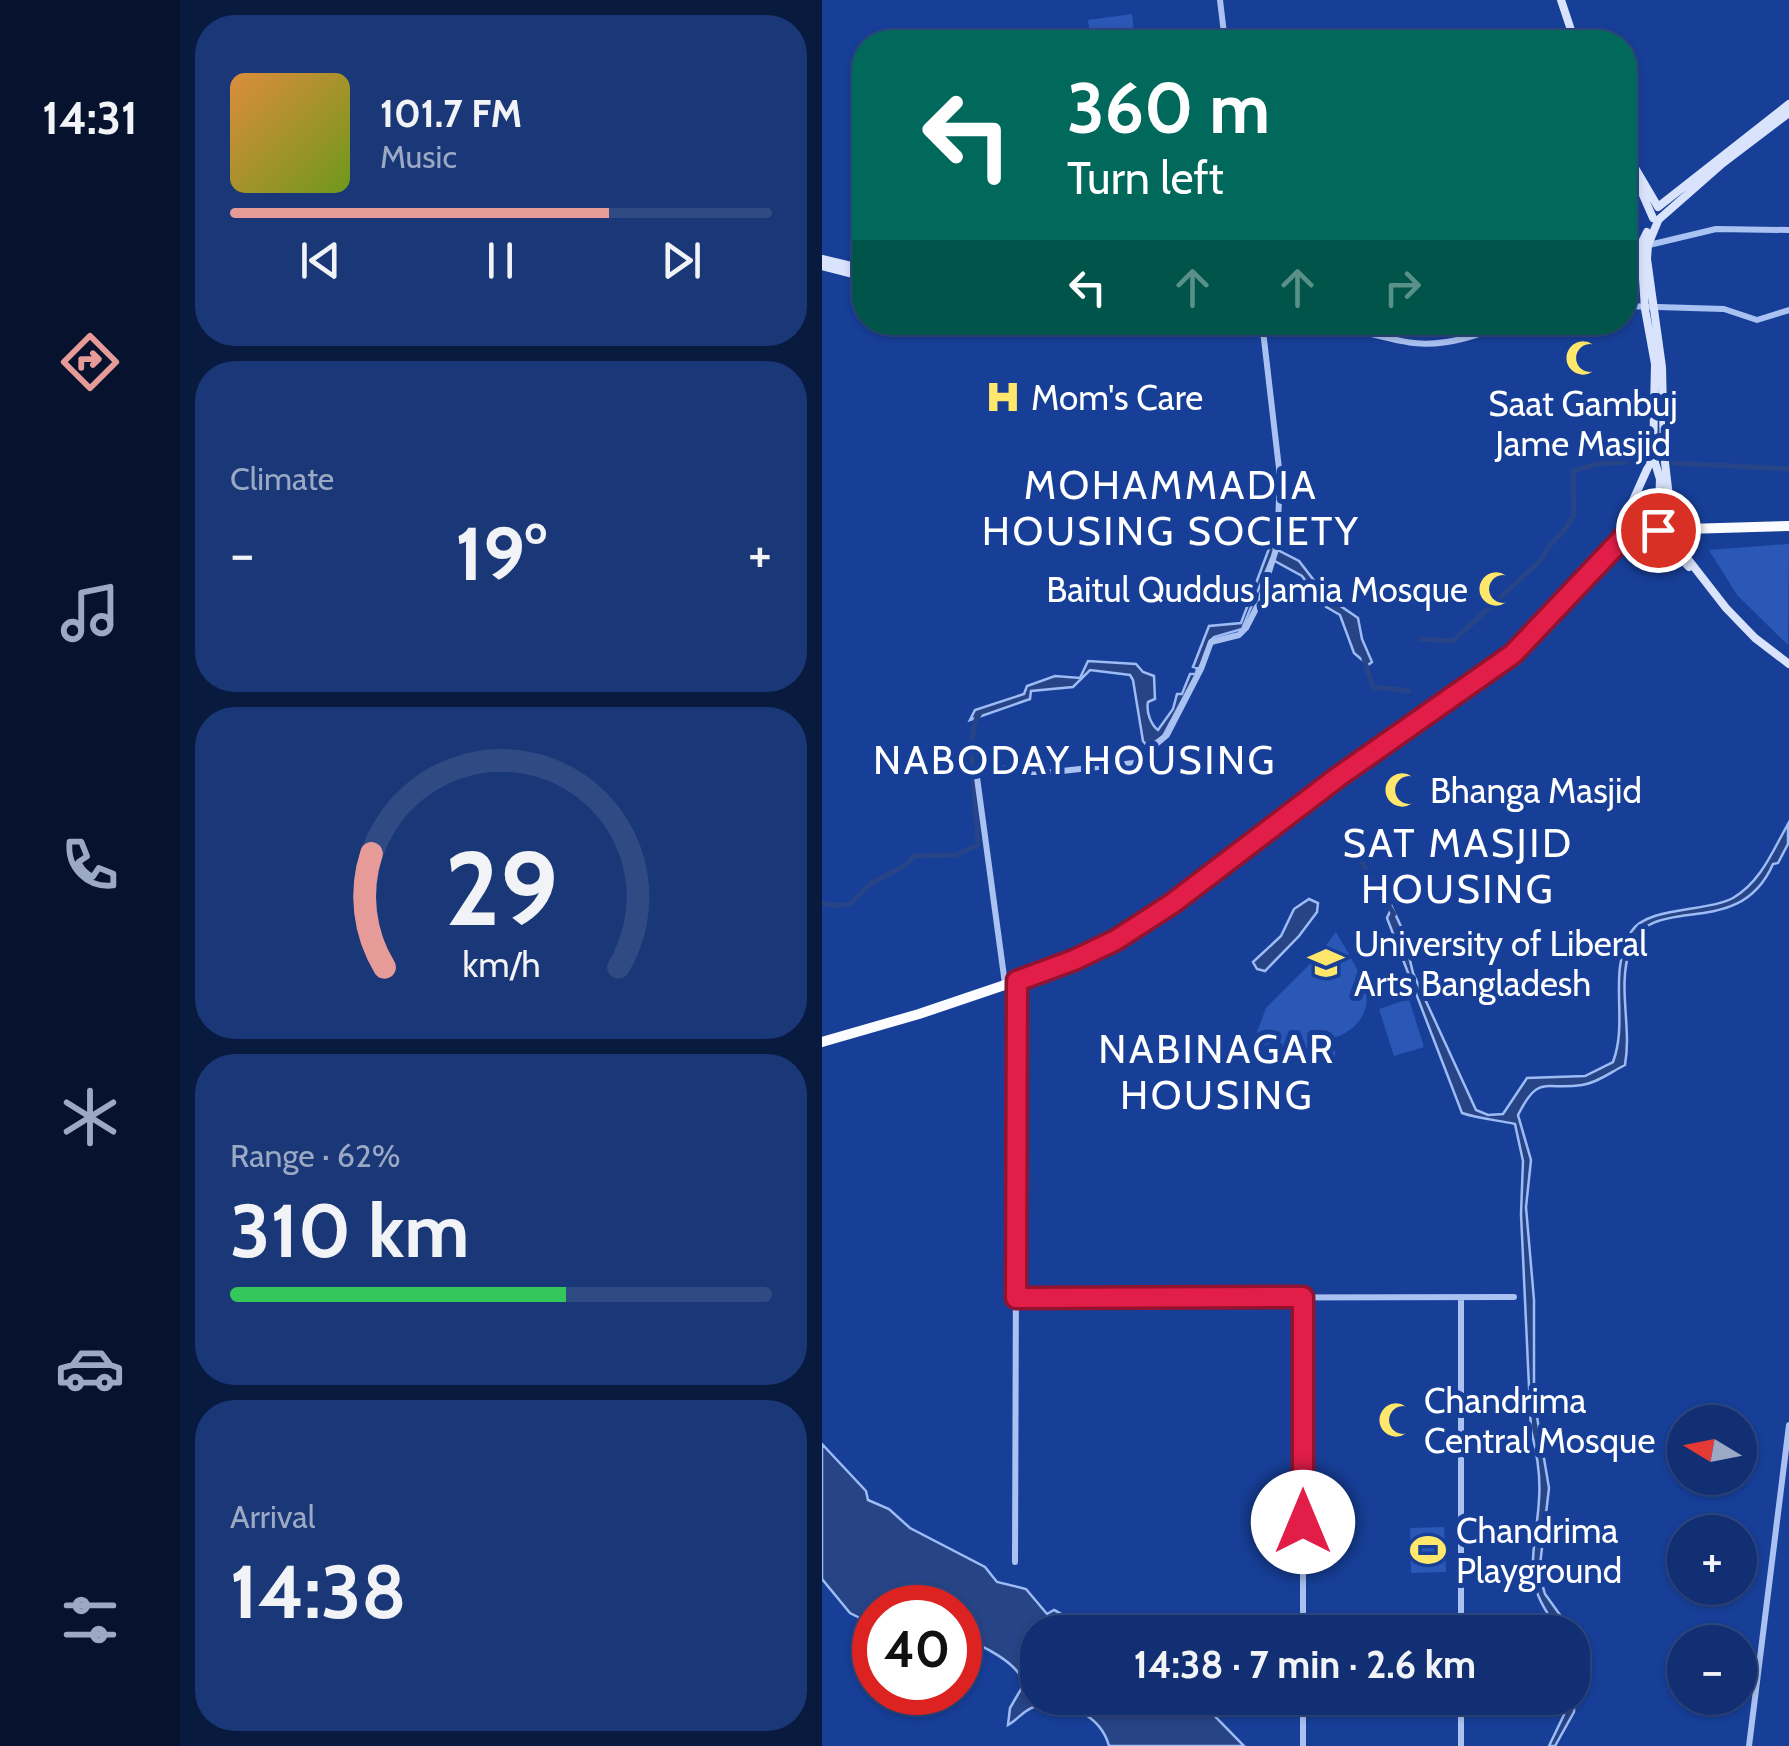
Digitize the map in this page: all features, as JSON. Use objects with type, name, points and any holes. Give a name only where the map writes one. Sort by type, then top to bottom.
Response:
[{"type":"highway","points":[[822,1042],[1011,983],[1116,940],[1173,903],[1338,777],[1513,654],[1623,538],[1661,532],[1788,526]]},
{"type":"main road","points":[[1563,0],[1573,30]]},
{"type":"main road","points":[[1661,532],[1669,497],[1648,308],[1645,243],[1657,213],[1788,104]]},
{"type":"main road","points":[[1657,213],[1788,113]]},
{"type":"main road","points":[[1637,174],[1657,213]]},
{"type":"main road","points":[[1637,180],[1657,213]]},
{"type":"main road","points":[[822,259],[852,269]]},
{"type":"main road","points":[[822,266],[852,271]]},
{"type":"main road","points":[[1623,538],[1631,505],[1653,456],[1659,389]]},
{"type":"main road","points":[[1653,456],[1660,479],[1661,532],[1755,638],[1788,664]]},
{"type":"street","points":[[1220,0],[1224,30]]},
{"type":"street","points":[[1637,250],[1645,243],[1716,229],[1788,230]]},
{"type":"street","points":[[1637,307],[1724,309],[1757,320],[1788,310]]},
{"type":"street","points":[[1015,1562],[1011,983],[976,770],[986,766],[1026,772],[1134,764],[1167,735],[1202,670],[1211,642],[1239,635],[1246,628],[1260,602],[1276,552],[1280,477],[1262,335]]},
{"type":"street","points":[[1386,335],[1426,344],[1471,335]]},
{"type":"street","points":[[1303,1297],[1303,1615]]},
{"type":"street","points":[[1460,1297],[1461,1615]]},
{"type":"street","points":[[1016,1298],[1514,1297]]},
{"type":"street","points":[[1749,1746],[1788,1425]]},
{"type":"street","points":[[1303,1715],[1303,1746]]},
{"type":"street","points":[[1461,1715],[1461,1746]]},
{"type":"shaded area","points":[[1132,14],[1134,30],[1089,30],[1088,20]]},
{"type":"shaded area","points":[[1789,544],[1788,645],[1737,595],[1709,550]]},
{"type":"shaded area","points":[[1270,546],[1299,561],[1326,596],[1358,618],[1372,662],[1368,665],[1354,653],[1340,615],[1323,605],[1302,576],[1271,559],[1242,629],[1210,641],[1203,661],[1163,736],[1148,747],[1143,741],[1130,675],[1090,670],[1073,687],[1031,691],[1030,699],[970,720],[975,710],[1024,694],[1027,686],[1055,676],[1080,678],[1088,661],[1136,664],[1154,676],[1155,699],[1148,702],[1148,710],[1158,730],[1190,674],[1196,674],[1197,668],[1193,667],[1209,626],[1241,623]]},
{"type":"shaded area","points":[[1788,824],[1788,844],[1778,863],[1773,864],[1758,888],[1739,903],[1656,922],[1641,931],[1626,963],[1625,1065],[1588,1084],[1544,1086],[1532,1093],[1518,1115],[1531,1160],[1526,1207],[1534,1300],[1534,1399],[1549,1488],[1541,1580],[1545,1594],[1560,1615],[1549,1615],[1533,1574],[1539,1481],[1531,1430],[1521,1214],[1523,1161],[1515,1124],[1462,1113],[1387,918],[1392,907],[1403,931],[1413,973],[1476,1110],[1488,1115],[1503,1114],[1527,1078],[1585,1076],[1613,1062],[1619,1029],[1620,964],[1631,932],[1639,924],[1733,898],[1765,865]]},
{"type":"shaded area","points":[[1309,899],[1318,903],[1317,912],[1265,971],[1257,969],[1253,962],[1281,936],[1294,909]]},
{"type":"shaded area","points":[[1336,932],[1363,982],[1366,1005],[1350,1030],[1318,1040],[1322,1049],[1335,1049],[1335,1060],[1315,1060],[1313,1049],[1305,1051],[1302,1061],[1295,1060],[1279,1041],[1253,1049],[1250,1043],[1266,1008],[1318,956]]},
{"type":"shaded area","points":[[1409,999],[1424,1047],[1394,1056],[1379,1009]]},
{"type":"shaded area","points":[[822,1444],[866,1491],[868,1500],[889,1509],[910,1528],[985,1567],[997,1582],[1026,1589],[1047,1614],[1054,1610],[1062,1615],[1020,1615],[1020,1675],[982,1647],[982,1585],[852,1585],[852,1614],[822,1579]]},
{"type":"shaded area","name":"Chandrima Playground","points":[[1444,1527],[1446,1572],[1411,1573],[1410,1528]]},
{"type":"shaded area","points":[[1020,1691],[1021,1715],[1008,1725],[1010,1708]]},
{"type":"shaded area","points":[[1085,1715],[1214,1715],[1244,1746],[1109,1746]]},
{"type":"shaded area","points":[[1564,1715],[1572,1715],[1555,1746],[1549,1746]]},
{"type":"waterway","points":[[1421,639],[1453,641],[1541,560],[1574,515],[1573,471],[1627,462]]},
{"type":"waterway","points":[[1673,463],[1789,469]]},
{"type":"waterway","points":[[1364,659],[1373,687],[1409,691]]},
{"type":"waterway","points":[[822,903],[850,904],[870,884],[906,865],[914,856],[956,855],[978,845],[972,756],[979,715]]},
{"type":"waterway","points":[[1361,861],[1394,914]]},
{"type":"place","name":"Saat Gambuj Jame Masjid","points":[[1583,358]]},
{"type":"place","name":"Mom's Care","points":[[1003,397]]},
{"type":"place","name":"Baitul Quddus Jamia Mosque","points":[[1496,589]]},
{"type":"place","name":"Bhanga Masjid","points":[[1402,790]]},
{"type":"place","name":"University of Liberal Arts Bangladesh","points":[[1326,963]]},
{"type":"place","name":"Chandrima Central Mosque","points":[[1396,1420]]},
{"type":"place","name":"Chandrima Playground","points":[[1428,1550]]},
{"type":"district","name":"MOHAMMADIA HOUSING SOCIETY","points":[[1171,507]]},
{"type":"district","name":"NABODAY HOUSING","points":[[1075,759]]},
{"type":"district","name":"SAT MASJID HOUSING","points":[[1458,865]]},
{"type":"district","name":"NABINAGAR HOUSING","points":[[1217,1071]]},
{"type":"route","points":[[1303,1522],[1303,1297],[1016,1298],[1017,981],[1116,940],[1173,903],[1338,777],[1513,654],[1623,538],[1658,530]]}]
